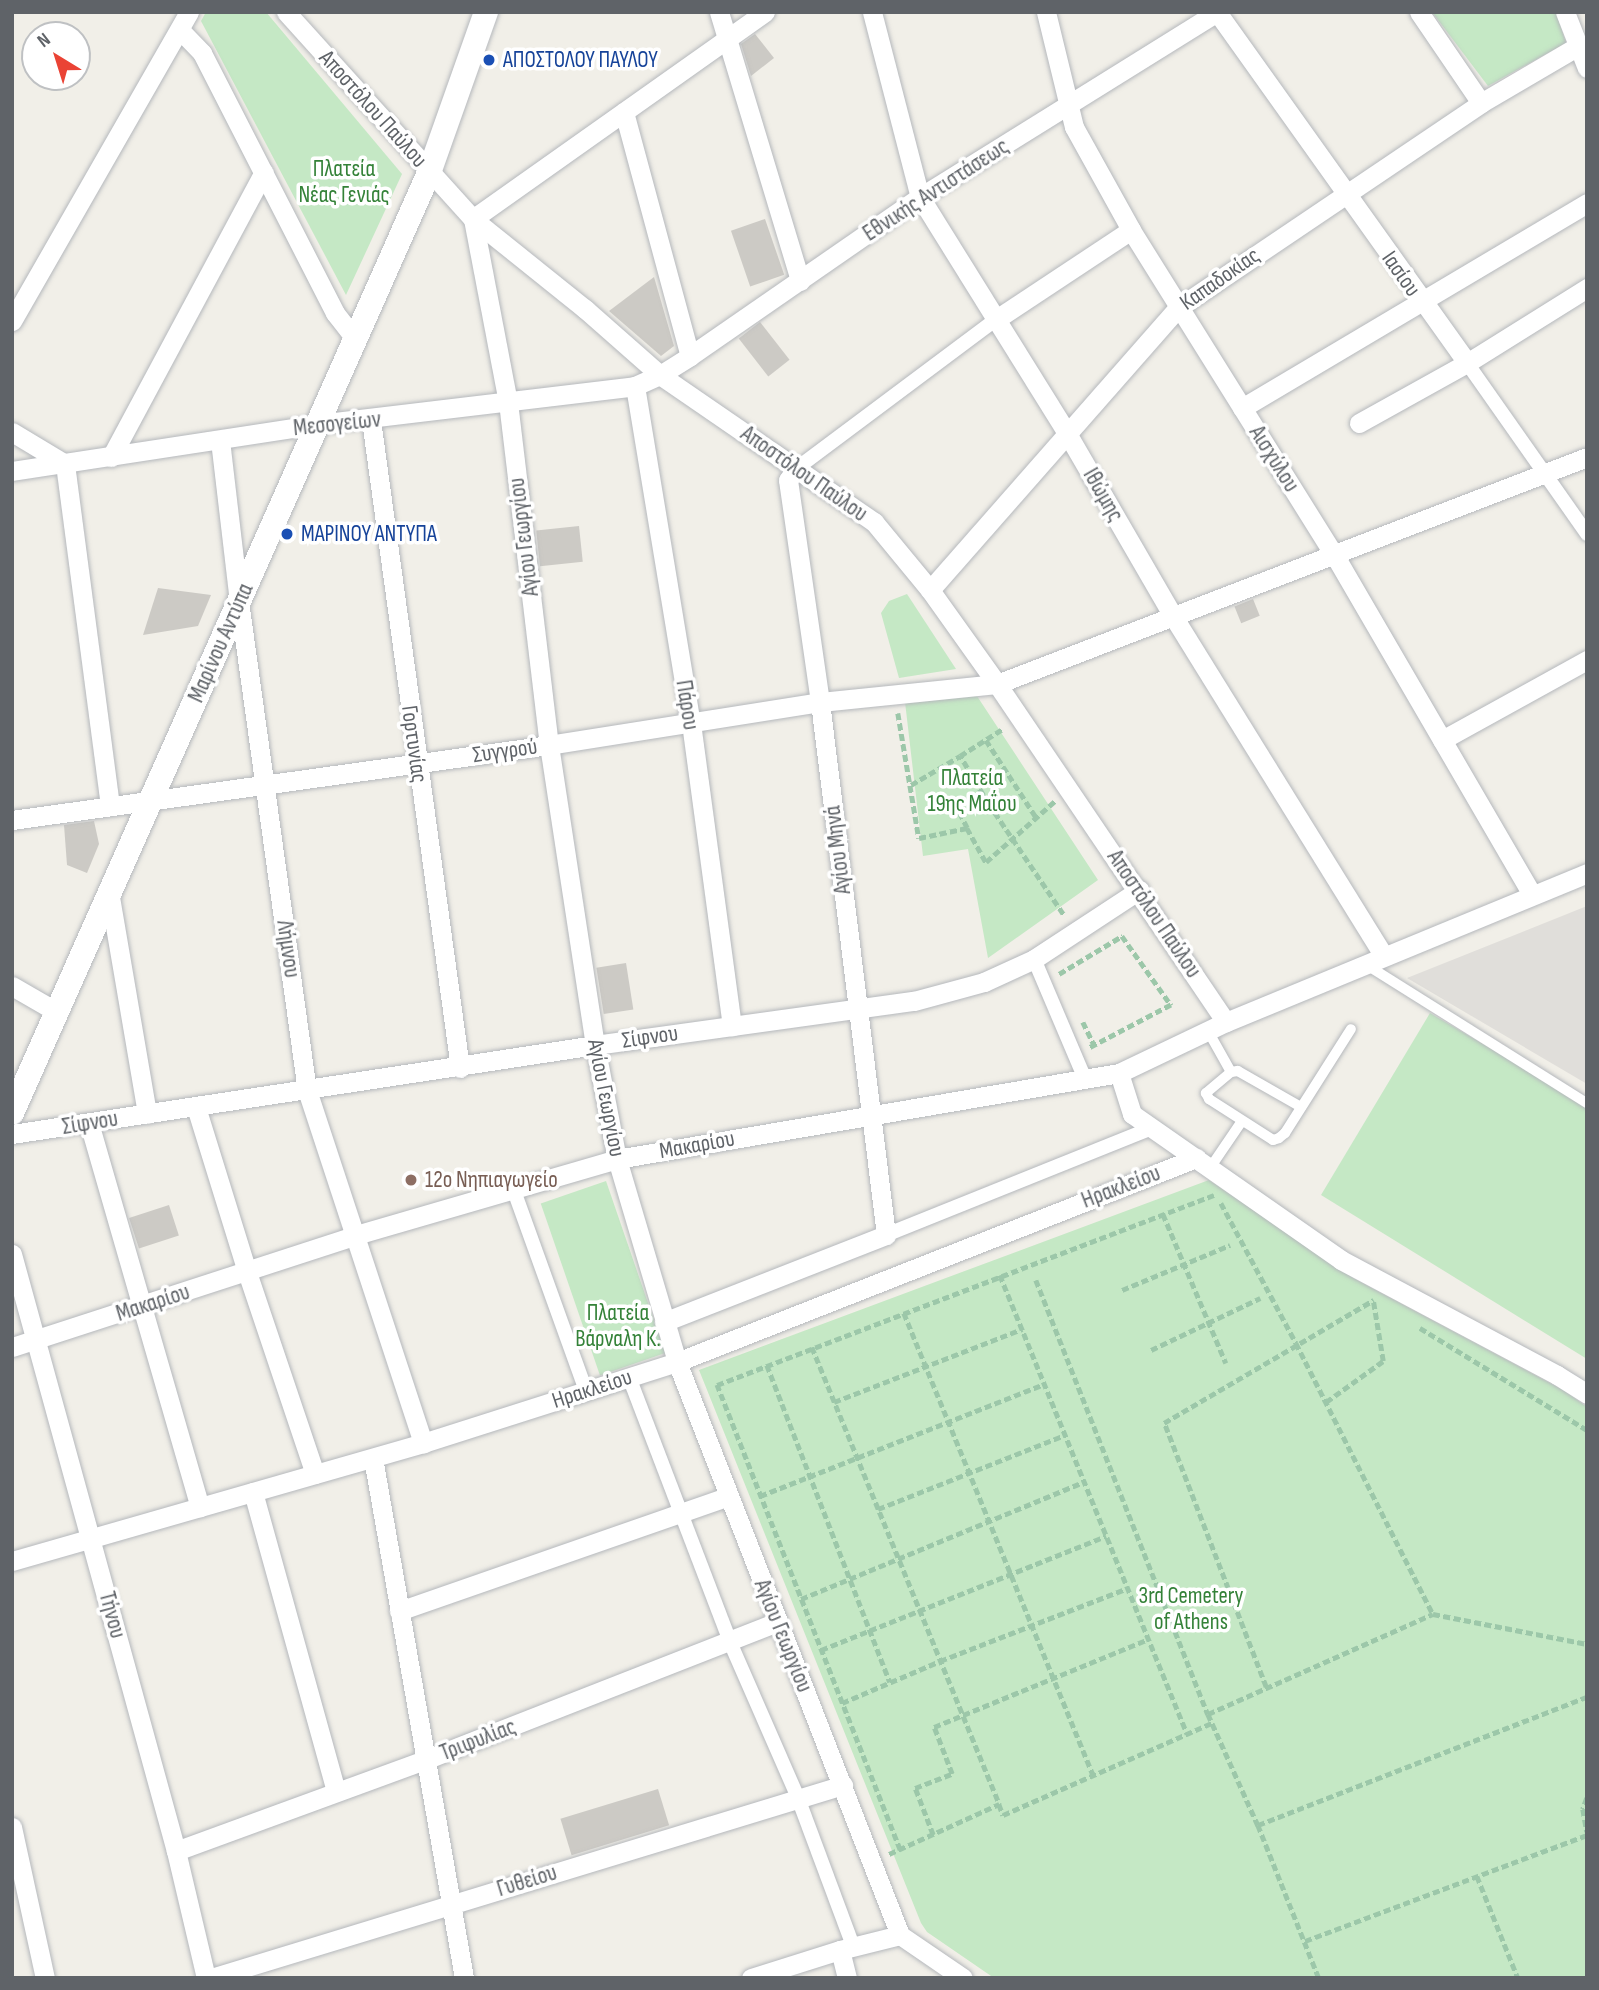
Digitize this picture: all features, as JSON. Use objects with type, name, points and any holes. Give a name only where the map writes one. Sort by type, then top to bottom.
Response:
[{"type":"street","points":[[12,321],[189,12]]},
{"type":"street","name":"Αποστόλου Παύλου","points":[[286,12],[473,219],[585,309],[660,375],[874,522],[930,590],[997,684],[1226,1022]]},
{"type":"street","name":"Μαρίνου Αντύπα","points":[[12,1113],[429,173],[485,12]]},
{"type":"street","points":[[719,12],[800,281]]},
{"type":"street","points":[[473,219],[765,12]]},
{"type":"street","name":"Ιθώμης","points":[[872,12],[919,197],[1068,435],[1173,616],[1384,956]]},
{"type":"street","name":"Αισχύλου","points":[[1046,12],[1074,127],[1131,230],[1335,556],[1532,895]]},
{"type":"street","name":"Εθνικής Αντιστάσεως","points":[[660,375],[919,197],[1217,12]]},
{"type":"street","name":"Ιασίου","points":[[1217,12],[1587,534]]},
{"type":"street","points":[[1419,12],[1481,103]]},
{"type":"street","points":[[1566,12],[1587,68]]},
{"type":"street","points":[[180,30],[202,53],[335,313],[355,339]]},
{"type":"street","name":"Καπαδοκίας","points":[[930,590],[1179,307],[1345,192],[1481,103],[1578,46]]},
{"type":"street","points":[[625,112],[690,356]]},
{"type":"street","points":[[111,457],[264,172]]},
{"type":"street","points":[[1242,408],[1587,203]]},
{"type":"street","name":"Αγίου Γεωργίου","points":[[473,219],[508,402],[549,745],[595,1045],[617,1159],[677,1362],[900,1935]]},
{"type":"street","points":[[796,469],[995,320],[1131,230]]},
{"type":"street","points":[[1359,424],[1467,363],[1587,288]]},
{"type":"street","name":"Μεσογείων","points":[[12,471],[318,424],[371,420],[635,386],[660,375]]},
{"type":"street","name":"Πάρου","points":[[635,386],[691,723],[732,1026]]},
{"type":"street","name":"Γορτυνίας","points":[[371,420],[460,1068]]},
{"type":"street","points":[[12,432],[65,464],[110,806]]},
{"type":"street","name":"Λήμνου","points":[[220,440],[239,601],[307,1090],[424,1443]]},
{"type":"street","name":"Συγγρού","points":[[12,820],[549,745],[820,702],[997,684],[1587,457]]},
{"type":"street","name":"Αγίου Μηνά","points":[[796,469],[788,480],[820,702],[886,1235]]},
{"type":"street","points":[[1442,740],[1587,660]]},
{"type":"street","name":"Μακαρίου","points":[[12,1347],[142,1307],[356,1235],[617,1159],[1119,1073],[1226,1022],[1587,873]]},
{"type":"street","name":"Σίφνου","points":[[12,1134],[460,1068],[595,1045],[914,1001],[984,982],[1034,960],[1139,890]]},
{"type":"street","points":[[110,897],[147,1114]]},
{"type":"street","points":[[1034,960],[1085,1079]]},
{"type":"street","points":[[12,986],[57,1012]]},
{"type":"street","points":[[1119,1073],[1132,1114],[1341,1260],[1557,1375],[1587,1394]]},
{"type":"street","points":[[196,1107],[247,1272],[316,1474]]},
{"type":"street","points":[[89,1123],[200,1507]]},
{"type":"street","points":[[664,1322],[1152,1128]]},
{"type":"street","name":"Ηρακλείου","points":[[12,1561],[424,1443],[677,1362],[1203,1163]]},
{"type":"street","points":[[513,1188],[586,1391]]},
{"type":"street","name":"Τήνου","points":[[12,1254],[176,1851],[205,1978]]},
{"type":"street","points":[[629,1377],[730,1642],[798,1798],[847,1948],[847,1978]]},
{"type":"street","points":[[373,1458],[464,1978]]},
{"type":"street","points":[[253,1492],[336,1792]]},
{"type":"street","points":[[399,1611],[729,1496]]},
{"type":"street","name":"Τριφυλίας","points":[[176,1851],[425,1760],[777,1622]]},
{"type":"street","name":"Γυθείου","points":[[211,1978],[843,1785]]},
{"type":"street","points":[[12,1828],[45,1978]]},
{"type":"street","points":[[751,1978],[847,1948],[900,1935],[963,1978]]},
{"type":"lane","points":[[1365,964],[1587,1102]]},
{"type":"lane","points":[[1301,1107],[1246,1073],[1231,1072],[1206,1093],[1209,1099],[1273,1140],[1285,1133],[1351,1029]]},
{"type":"lane","points":[[1208,1031],[1231,1072]]},
{"type":"lane","points":[[1203,1163],[1242,1121]]},
{"type":"path","points":[[894,695],[919,838],[967,828]]},
{"type":"path","points":[[911,785],[1020,718]]},
{"type":"path","points":[[986,740],[1036,817]]},
{"type":"path","points":[[960,756],[1011,840],[1075,931]]},
{"type":"path","points":[[983,795],[959,812],[986,862],[1069,789]]},
{"type":"path","points":[[1065,985],[1059,973],[1122,936],[1171,1005],[1076,1055]]},
{"type":"path","points":[[1077,1009],[1094,1045]]},
{"type":"path","points":[[999,1804],[900,1850],[717,1385],[1216,1194],[1296,1343],[1433,1614]]},
{"type":"path","points":[[1163,1214],[1226,1363]]},
{"type":"path","points":[[1122,1290],[1230,1245]]},
{"type":"path","points":[[1000,1275],[1187,1734]]},
{"type":"path","points":[[1036,1280],[1208,1714],[1258,1825],[1319,1978]]},
{"type":"path","points":[[1151,1350],[1260,1298]]},
{"type":"path","points":[[1266,1687],[1164,1423],[1373,1299]]},
{"type":"path","points":[[1373,1299],[1385,1307]]},
{"type":"path","points":[[1326,1402],[1383,1362],[1373,1299]]},
{"type":"path","points":[[904,1313],[1094,1777]]},
{"type":"path","points":[[1409,1321],[1587,1430]]},
{"type":"path","points":[[834,1402],[1022,1329]]},
{"type":"path","points":[[812,1347],[1003,1815],[1212,1723]]},
{"type":"path","points":[[767,1365],[890,1682]]},
{"type":"path","points":[[760,1496],[1045,1384]]},
{"type":"path","points":[[878,1509],[1065,1435]]},
{"type":"path","points":[[801,1599],[1084,1482]]},
{"type":"path","points":[[821,1650],[1107,1536]]},
{"type":"path","points":[[842,1703],[940,1661],[1128,1588]]},
{"type":"path","points":[[1208,1714],[1433,1614],[1587,1644]]},
{"type":"path","points":[[933,1835],[915,1788],[952,1774],[934,1727],[1149,1639]]},
{"type":"path","points":[[1258,1825],[1587,1697]]},
{"type":"path","points":[[1305,1941],[1587,1833],[1583,1810],[1587,1798]]},
{"type":"path","points":[[1477,1876],[1518,1978]]},
{"type":"shaded area","points":[[1587,906],[1587,1084],[1407,978]]},
{"type":"green space","name":"Πλατεία Νέας Γενιάς","points":[[206,12],[266,12],[402,174],[346,295],[201,21]]},
{"type":"green space","points":[[1432,12],[1556,12],[1566,43],[1488,86]]},
{"type":"green space","points":[[907,594],[956,669],[899,678],[881,613],[889,601]]},
{"type":"green space","name":"Πλατεία 19ης Μαΐου","points":[[975,693],[1098,880],[988,958],[968,849],[923,856],[905,702]]},
{"type":"green space","points":[[1430,1013],[1587,1105],[1587,1359],[1321,1195]]},
{"type":"green space","name":"3rd Cemetery of Athens","points":[[1209,1180],[1353,1278],[1563,1390],[1587,1407],[1587,1978],[994,1978],[927,1932],[921,1923],[699,1370]]},
{"type":"green space","name":"Πλατεία Βάρναλη Κ.","points":[[606,1181],[665,1353],[600,1376],[541,1203]]},
{"type":"building","points":[[755,34],[774,58],[751,76],[741,44]]},
{"type":"building","points":[[765,219],[784,275],[750,287],[731,231]]},
{"type":"building","points":[[654,277],[674,346],[661,356],[609,311]]},
{"type":"building","points":[[760,322],[790,360],[768,376],[739,339]]},
{"type":"building","points":[[579,526],[583,562],[540,566],[536,530]]},
{"type":"building","points":[[158,588],[211,595],[198,626],[143,635]]},
{"type":"building","points":[[1253,599],[1260,616],[1241,623],[1234,606]]},
{"type":"building","points":[[94,821],[99,844],[87,873],[67,865],[64,825]]},
{"type":"building","points":[[626,963],[633,1009],[604,1014],[596,968]]},
{"type":"building","points":[[169,1205],[179,1235],[139,1248],[129,1218]]},
{"type":"building","points":[[658,1789],[669,1825],[572,1855],[560,1819]]},
{"type":"place","name":"ΑΠΟΣΤΟΛΟΥ ΠΑΥΛΟΥ","points":[[489,60]]},
{"type":"place","name":"ΜΑΡΙΝΟΥ ΑΝΤΥΠΑ","points":[[287,534]]},
{"type":"place","name":"12ο Νηπιαγωγείο","points":[[411,1180]]}]
